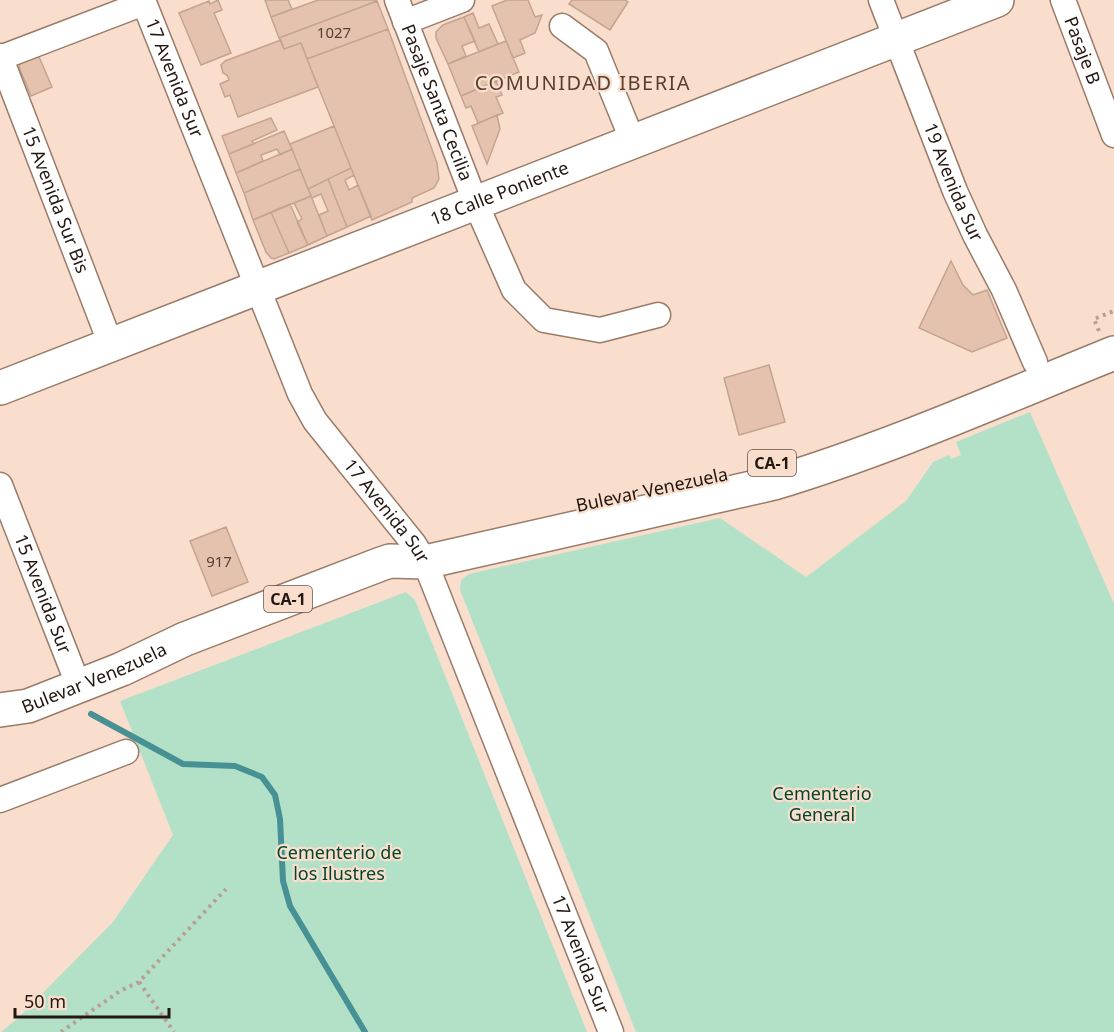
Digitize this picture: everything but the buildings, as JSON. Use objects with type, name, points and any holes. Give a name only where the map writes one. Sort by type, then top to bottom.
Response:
[{"type":"main road","name":"18 Calle Poniente","points":[[0,388],[997,0]]},
{"type":"main road","name":"Bulevar Venezuela","points":[[0,710],[28,706],[122,669],[185,639],[410,555],[446,535],[763,465],[840,440],[1111,333]]},
{"type":"main road","name":"Bulevar Venezuela","points":[[410,555],[754,487],[799,475],[903,438],[1111,333]]},
{"type":"main road","name":"Bulevar Venezuela","points":[[0,703],[24,688],[117,653],[185,639]]},
{"type":"street","points":[[401,11],[462,0]]},
{"type":"street","name":"19 Avenida Sur","points":[[881,0],[962,207],[1004,290],[1035,362]]},
{"type":"street","name":"Pasaje B","points":[[1063,0],[1114,135]]},
{"type":"street","points":[[0,57],[144,1]]},
{"type":"street","name":"17 Avenida Sur","points":[[144,1],[289,370],[307,409],[410,555],[610,1032]]},
{"type":"street","name":"Pasaje Santa Cecilia","points":[[401,11],[476,204],[514,290],[544,320],[600,330],[658,315]]},
{"type":"street","points":[[562,26],[596,51],[633,142]]},
{"type":"street","name":"15 Avenida Sur Bis","points":[[0,57],[111,345]]},
{"type":"street","name":"15 Avenida Sur","points":[[0,485],[72,669]]},
{"type":"street","points":[[0,800],[126,752]]},
{"type":"path","points":[[63,1032],[120,991],[139,982],[226,889]]},
{"type":"path","points":[[139,982],[174,1032]]},
{"type":"green space","name":"Cementerio General","points":[[1030,412],[1114,604],[1114,1032],[636,1032],[460,590],[461,580],[469,574],[720,518],[806,577],[906,501],[933,462],[949,455],[951,459],[961,455],[956,442]]},
{"type":"green space","name":"Cementerio de los Ilustres","points":[[406,592],[415,600],[587,1032],[1,1032],[18,1018],[113,922],[173,835],[120,701]]},
{"type":"waterway","points":[[91,714],[183,764],[235,766],[262,777],[275,795],[280,819],[283,881],[290,906],[365,1032]]},
{"type":"district","name":"COMUNIDAD IBERIA","points":[[583,83]]}]
